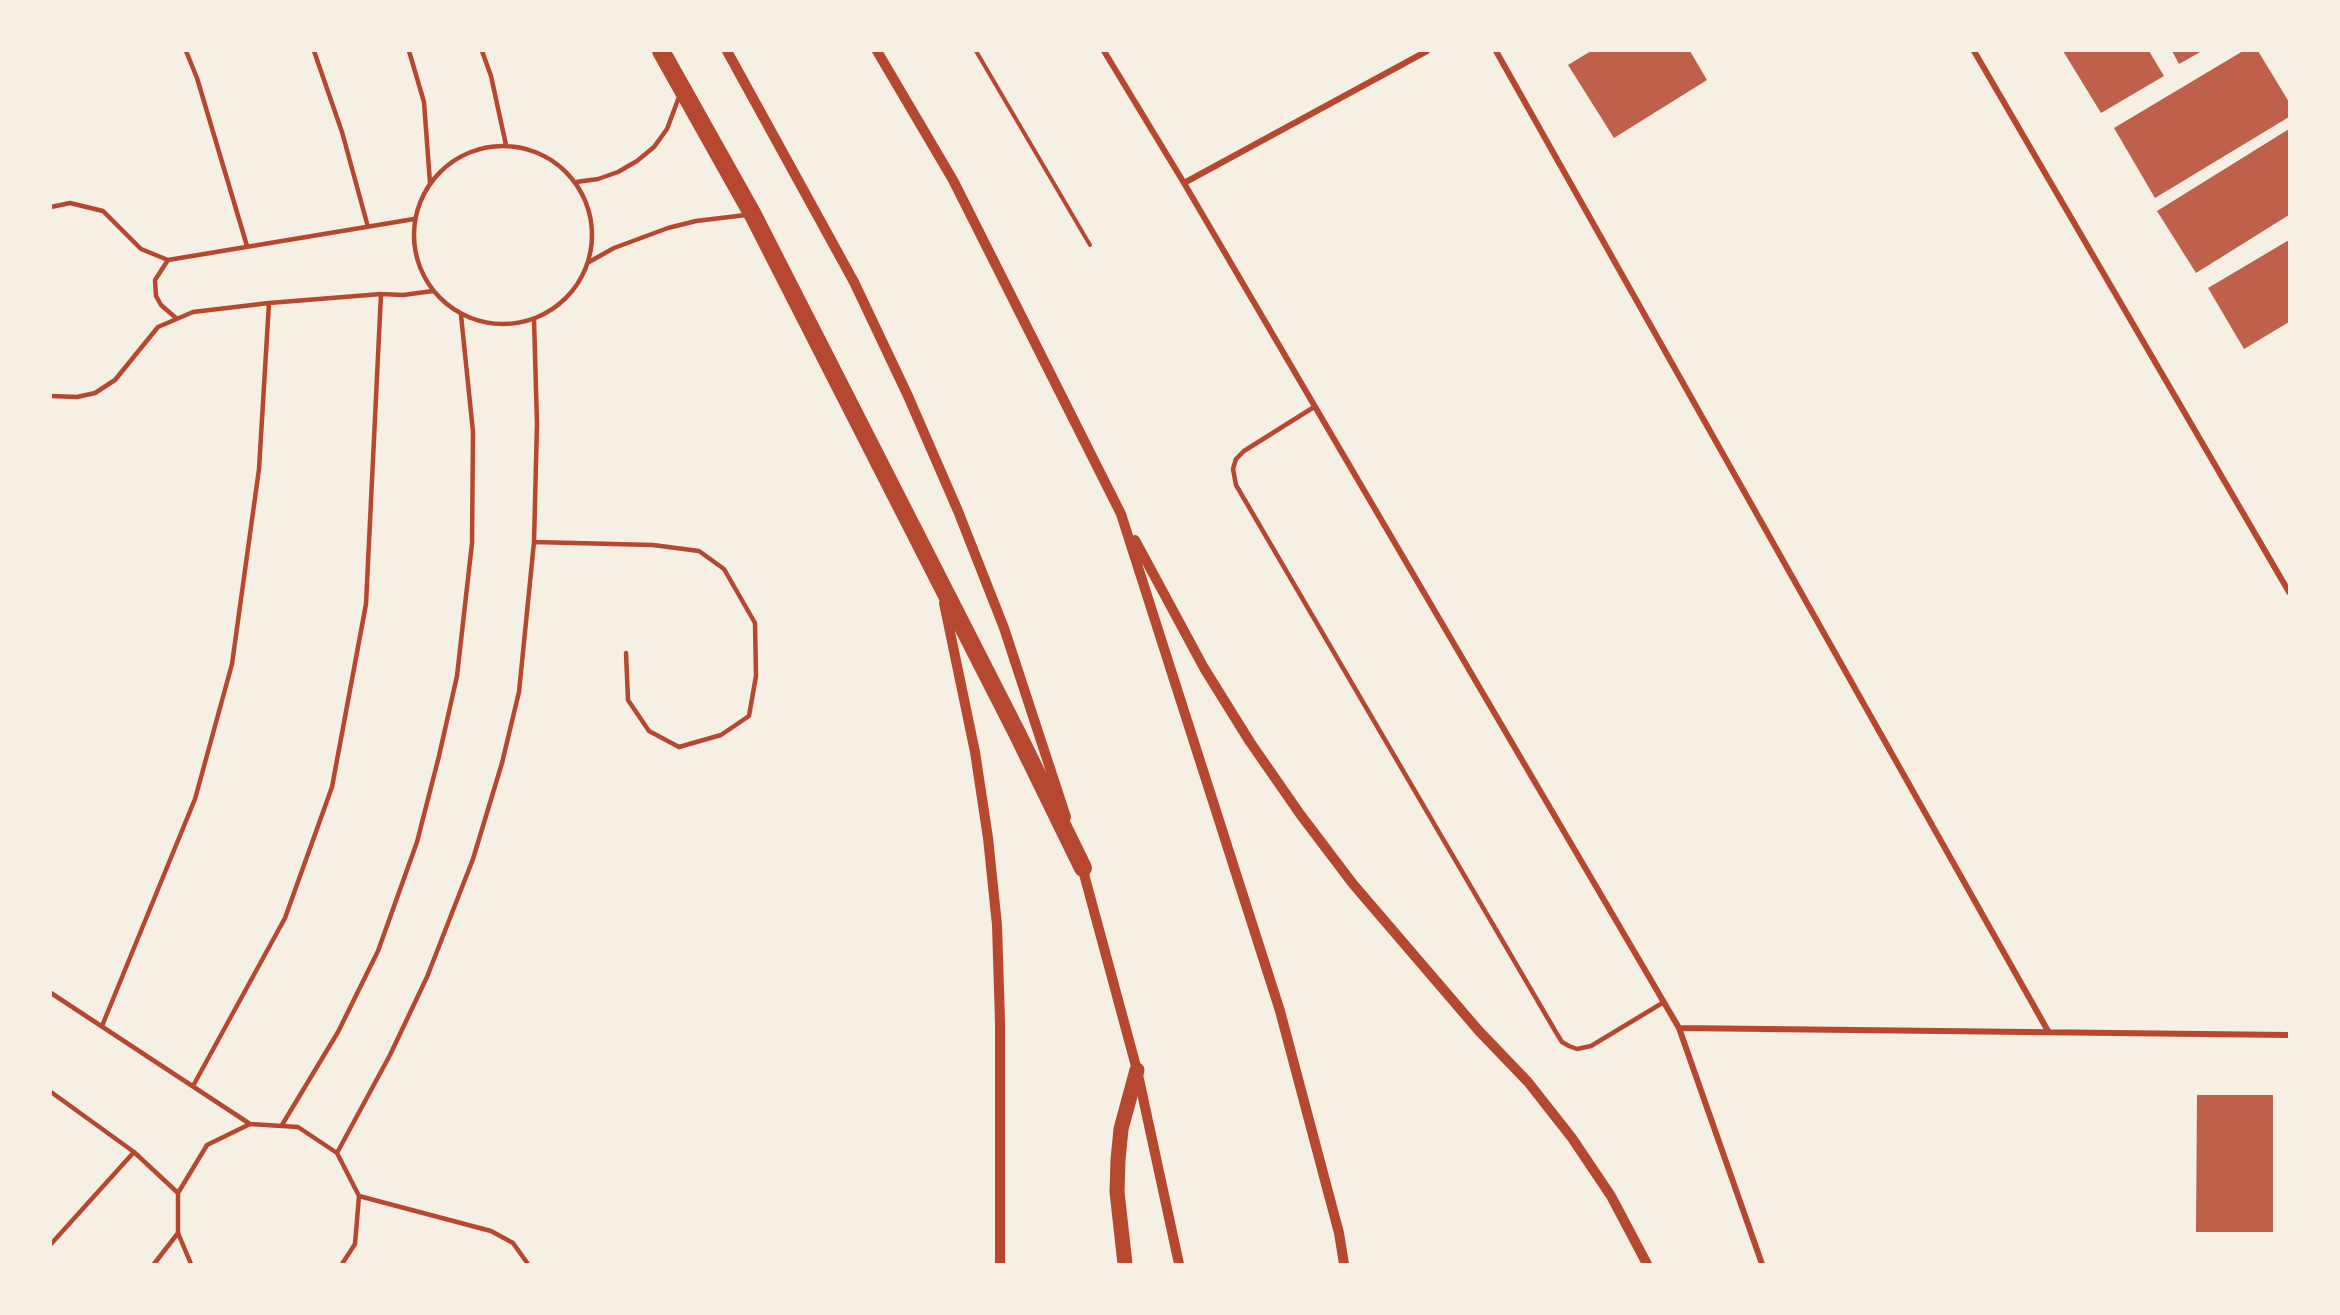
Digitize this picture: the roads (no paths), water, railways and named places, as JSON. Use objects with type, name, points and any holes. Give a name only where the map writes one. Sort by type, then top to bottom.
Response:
[{"type":"highway","points":[[661,51],[753,215],[1017,733],[1083,868]]},
{"type":"main road","points":[[1125,1264],[1118,1192],[1118,1160],[1123,1119],[1137,1070]]},
{"type":"street","points":[[727,51],[854,282],[958,511],[1004,628],[1083,868],[1137,1070],[1179,1264]]},
{"type":"street","points":[[877,51],[953,180],[1122,514],[1204,668],[1250,742],[1300,814],[1353,884],[1479,1031],[1528,1082],[1572,1137],[1611,1196],[1647,1264]]},
{"type":"street","points":[[1104,51],[1184,183],[1679,1028],[1762,1264]]},
{"type":"street","points":[[1184,183],[1426,51]]},
{"type":"street","points":[[1496,51],[2048,1031]]},
{"type":"street","points":[[1974,51],[2289,592]]},
{"type":"street","points":[[1122,514],[1280,1011],[1328,1189],[1344,1264]]},
{"type":"street","points":[[939,582],[959,666],[975,752],[988,838],[996,925],[1000,1022],[1000,1264]]},
{"type":"street","points":[[1679,1028],[2289,1035]]},
{"type":"lane","points":[[186,51],[198,78],[247,246]]},
{"type":"lane","points":[[314,51],[342,132],[368,227]]},
{"type":"lane","points":[[409,51],[424,102],[430,183]]},
{"type":"lane","points":[[482,51],[491,76],[506,145]]},
{"type":"lane","points":[[576,182],[598,179],[618,172],[637,161],[654,147],[671,119],[681,88]]},
{"type":"lane","points":[[506,145],[546,156],[576,182],[592,220],[589,262],[568,297],[534,319],[509,325],[485,323],[461,315],[432,291],[416,257],[414,219],[430,183],[464,154],[506,145]]},
{"type":"lane","points":[[51,207],[70,203],[103,211],[141,249],[168,260],[414,219]]},
{"type":"lane","points":[[589,262],[614,248],[668,228],[724,216],[753,215]]},
{"type":"lane","points":[[168,260],[155,280],[156,296],[161,305],[177,318]]},
{"type":"lane","points":[[51,396],[77,397],[95,393],[115,380],[158,327],[193,312],[268,303],[381,294],[403,296],[432,291]]},
{"type":"lane","points":[[193,1086],[285,918],[332,788],[366,604],[381,294]]},
{"type":"lane","points":[[102,1026],[195,799],[232,663],[259,469],[268,303]]},
{"type":"lane","points":[[282,1125],[338,1032],[378,951],[417,842],[457,676],[472,543],[473,432],[461,315]]},
{"type":"lane","points":[[338,1153],[390,1055],[427,976],[473,859],[502,763],[519,692],[534,542],[537,424],[534,319]]},
{"type":"lane","points":[[1314,407],[1244,451],[1236,459],[1233,469],[1236,485],[1551,1024],[1562,1042],[1577,1049],[1584,1048],[1664,1002]]},
{"type":"lane","points":[[534,542],[652,545],[699,551],[724,569],[755,623],[756,676],[749,716],[721,735],[679,747],[649,731],[628,700],[626,653]]},
{"type":"lane","points":[[51,993],[250,1124]]},
{"type":"lane","points":[[51,1092],[134,1152],[178,1193]]},
{"type":"lane","points":[[191,1264],[178,1233],[178,1193],[207,1145],[250,1124],[298,1126],[338,1153],[359,1196],[356,1244],[342,1264]]},
{"type":"lane","points":[[51,1244],[134,1152]]},
{"type":"lane","points":[[359,1196],[491,1231],[513,1243],[528,1264]]},
{"type":"lane","points":[[154,1264],[178,1233]]}]
